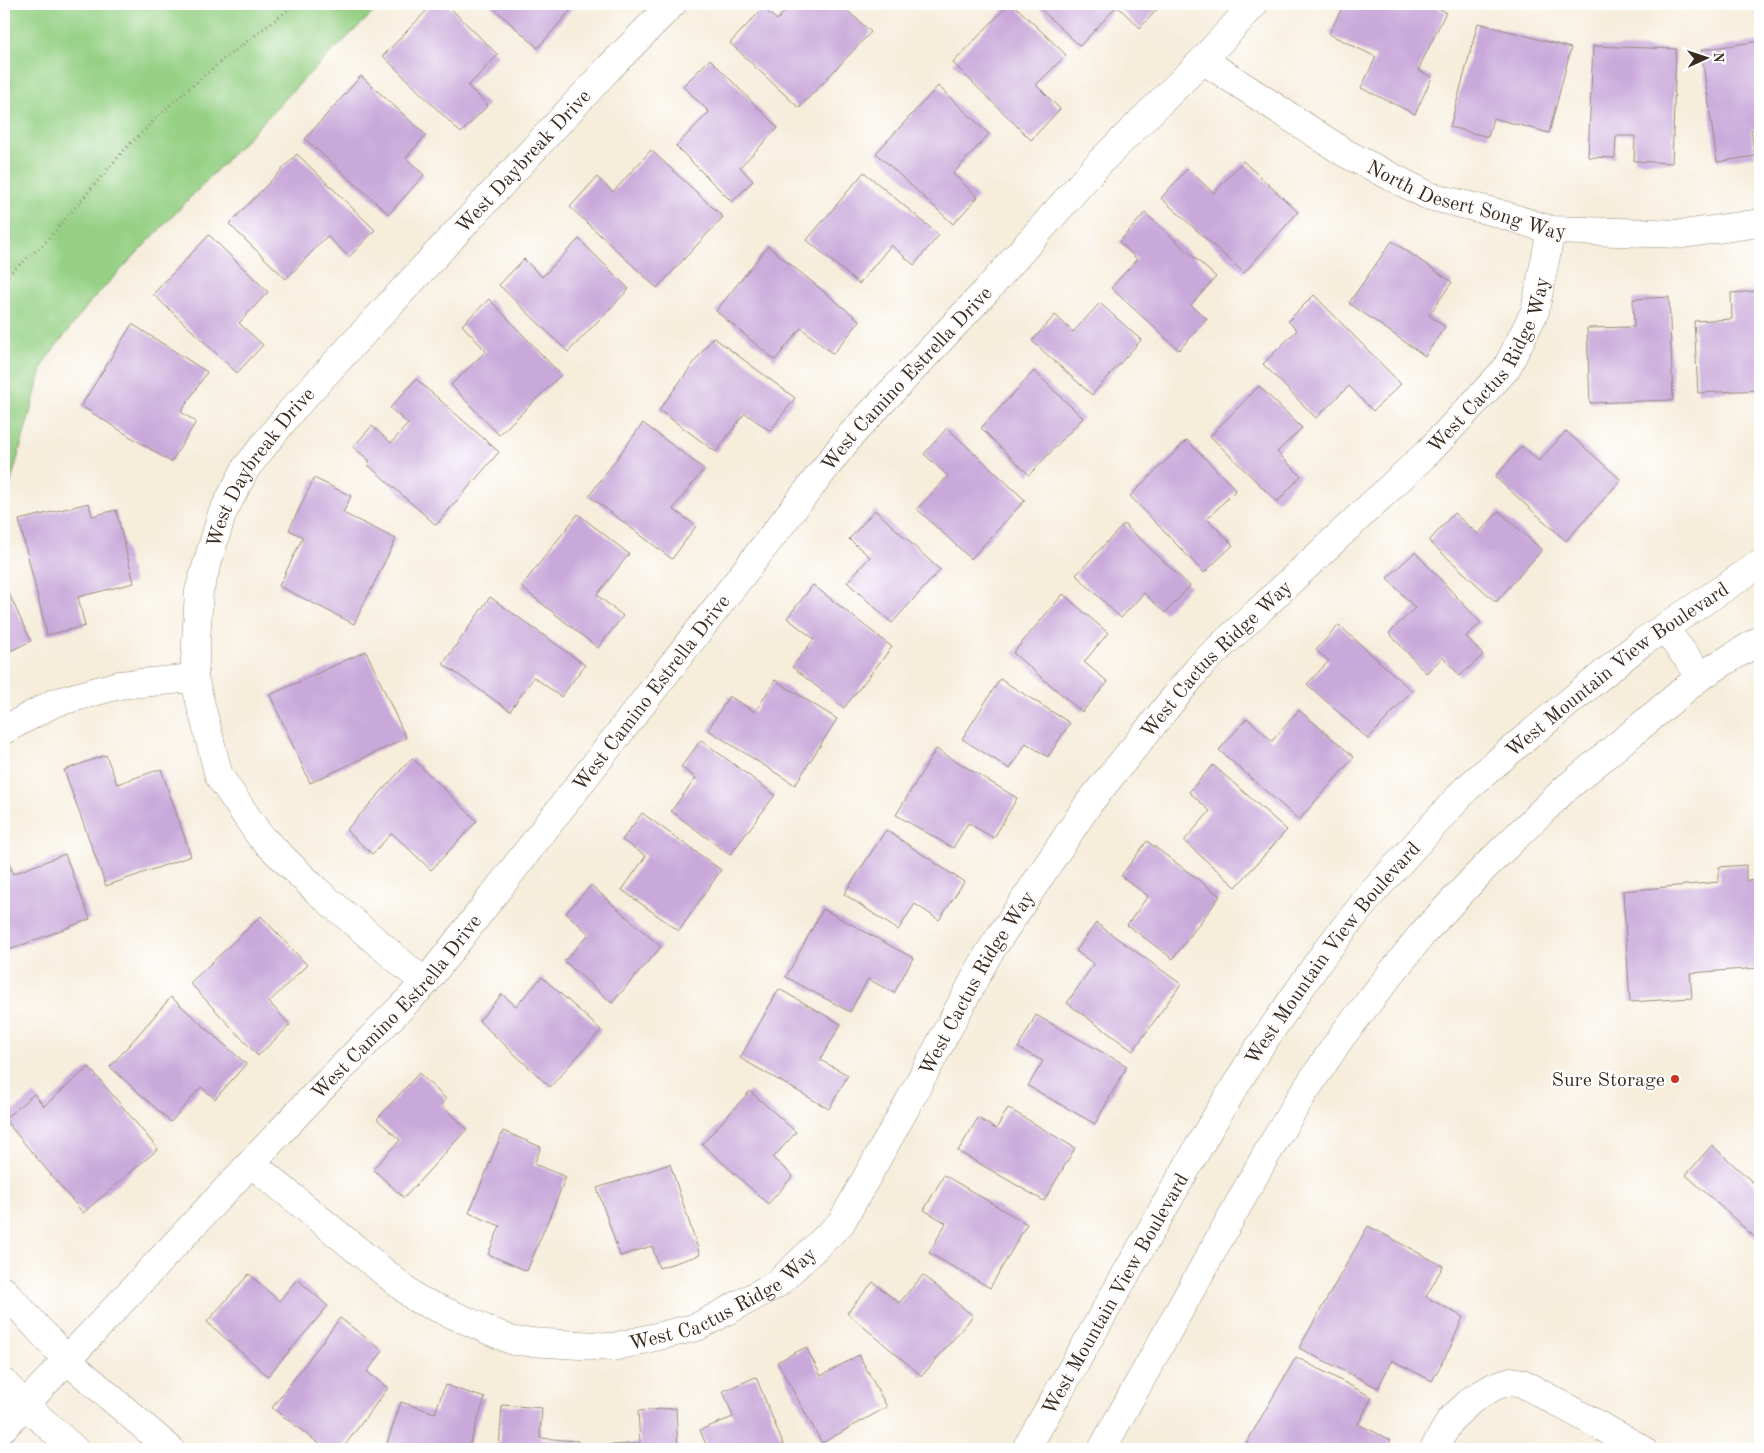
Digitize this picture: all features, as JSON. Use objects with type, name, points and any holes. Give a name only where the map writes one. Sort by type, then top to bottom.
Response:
[{"type":"street","name":"West Daybreak Drive","points":[[425,983],[316,890],[260,836],[219,776],[194,678],[199,591],[222,514],[246,468],[291,411],[607,70],[672,4]]},
{"type":"street","name":"West Camino Estrella Drive","points":[[4,1426],[68,1360],[316,1093],[425,983],[850,436],[987,290],[1101,161],[1203,60],[1254,4]]},
{"type":"street","name":"North Desert Song Way","points":[[1203,60],[1345,153],[1429,196],[1494,212],[1551,230],[1683,234],[1760,223]]},
{"type":"street","name":"West Cactus Ridge Way","points":[[251,1163],[418,1299],[512,1341],[613,1347],[697,1327],[777,1284],[841,1223],[905,1110],[987,956],[1089,803],[1201,665],[1429,451],[1506,369],[1535,311],[1551,230]]},
{"type":"street","name":"West Mountain View Boulevard","points":[[1026,1449],[1210,1127],[1256,1052],[1326,951],[1372,892],[1466,789],[1641,643],[1760,564]]},
{"type":"street","points":[[1664,628],[1702,676]]},
{"type":"street","points":[[1102,1449],[1266,1155],[1299,1100],[1342,1036],[1423,933],[1485,867],[1564,790],[1702,676],[1760,640]]},
{"type":"street","points":[[4,730],[54,703],[100,690],[119,685],[194,678]]},
{"type":"street","points":[[4,1291],[68,1360],[170,1449]]},
{"type":"street","points":[[1434,1449],[1451,1419],[1473,1399],[1495,1386],[1510,1381],[1522,1384],[1642,1449]]},
{"type":"street","points":[[4,1383],[25,1405],[74,1449]]},
{"type":"path","points":[[4,278],[43,245],[126,148],[173,102],[224,59],[296,4]]},
{"type":"green space","points":[[4,4],[382,4],[307,76],[91,301],[44,362],[10,485],[4,487]]},
{"type":"building","points":[[433,4],[446,4],[498,55],[468,86],[488,105],[461,133],[383,56]]},
{"type":"building","points":[[489,4],[574,4],[575,5],[538,48]]},
{"type":"building","points":[[792,4],[840,4],[871,32],[799,108],[730,43],[763,8],[777,20]]},
{"type":"building","points":[[1009,4],[1013,4],[1066,55],[1036,85],[1060,109],[1031,140],[953,63]]},
{"type":"building","points":[[1035,4],[1162,4],[1140,28],[1117,6],[1080,46]]},
{"type":"building","points":[[1344,4],[1430,4],[1446,12],[1418,70],[1432,77],[1415,114],[1361,88],[1376,57],[1329,34]]},
{"type":"building","points":[[1478,23],[1571,48],[1549,133],[1493,118],[1488,137],[1450,127]]},
{"type":"building","points":[[1760,41],[1760,128],[1751,130],[1755,156],[1717,162],[1701,50]]},
{"type":"building","points":[[1593,46],[1676,49],[1672,163],[1634,161],[1635,136],[1616,136],[1615,158],[1588,157]]},
{"type":"building","points":[[710,59],[778,128],[740,167],[753,181],[732,202],[676,146],[709,112],[683,86]]},
{"type":"building","points":[[361,76],[426,135],[406,158],[424,175],[389,214],[305,139]]},
{"type":"building","points":[[938,86],[989,134],[953,174],[978,197],[953,224],[876,153]]},
{"type":"building","points":[[651,150],[723,217],[657,288],[570,207],[597,177],[613,192]]},
{"type":"building","points":[[297,154],[375,230],[349,257],[327,236],[286,279],[229,224]]},
{"type":"building","points":[[1243,161],[1298,212],[1244,273],[1161,198],[1187,169],[1214,193]]},
{"type":"building","points":[[864,172],[939,235],[914,265],[891,245],[859,284],[807,240]]},
{"type":"building","points":[[1145,213],[1216,277],[1191,305],[1207,319],[1179,350],[1111,288],[1137,259],[1119,242]]},
{"type":"building","points":[[209,235],[268,292],[239,323],[263,345],[237,373],[153,294]]},
{"type":"building","points":[[579,239],[629,289],[568,352],[499,285],[524,259],[542,277]]},
{"type":"building","points":[[1392,241],[1452,282],[1429,315],[1445,327],[1425,356],[1349,303]]},
{"type":"building","points":[[768,246],[860,321],[833,354],[801,328],[775,360],[716,311]]},
{"type":"building","points":[[1760,291],[1760,390],[1698,393],[1694,321],[1732,319],[1731,293]]},
{"type":"building","points":[[1314,295],[1401,384],[1373,411],[1349,386],[1316,418],[1263,364],[1297,330],[1288,321]]},
{"type":"building","points":[[1669,297],[1673,400],[1590,403],[1587,328],[1634,327],[1633,299]]},
{"type":"building","points":[[489,299],[561,375],[499,435],[451,385],[486,351],[462,325]]},
{"type":"building","points":[[1100,303],[1141,340],[1092,395],[1032,341],[1055,315],[1073,332]]},
{"type":"building","points":[[132,324],[207,372],[181,412],[196,422],[171,462],[81,406]]},
{"type":"building","points":[[713,337],[795,398],[770,431],[745,413],[716,452],[659,410]]},
{"type":"building","points":[[1034,371],[1083,418],[1029,475],[981,428]]},
{"type":"building","points":[[416,379],[499,452],[436,525],[367,464],[370,461],[353,447],[372,426],[391,443],[408,424],[390,408]]},
{"type":"building","points":[[1259,386],[1302,428],[1277,452],[1301,476],[1277,502],[1210,436]]},
{"type":"building","points":[[643,423],[704,469],[673,509],[696,526],[672,559],[589,496]]},
{"type":"building","points":[[947,428],[1025,500],[971,559],[917,509],[948,476],[924,454]]},
{"type":"building","points":[[1566,431],[1621,480],[1566,541],[1495,477],[1522,446],[1539,461]]},
{"type":"building","points":[[1187,440],[1236,490],[1207,519],[1233,545],[1204,573],[1130,496]]},
{"type":"building","points":[[314,478],[351,496],[343,513],[396,539],[354,624],[279,586],[303,537],[289,530]]},
{"type":"building","points":[[89,503],[92,516],[116,510],[134,583],[78,597],[85,626],[47,635],[19,520]]},
{"type":"building","points":[[875,510],[940,570],[892,623],[847,582],[870,557],[849,539]]},
{"type":"building","points":[[1499,511],[1542,550],[1496,602],[1429,541],[1454,513],[1478,534]]},
{"type":"building","points":[[578,514],[629,554],[597,595],[623,616],[598,648],[521,587]]},
{"type":"building","points":[[1124,524],[1190,586],[1165,613],[1144,593],[1121,618],[1076,575]]},
{"type":"building","points":[[1415,552],[1481,623],[1466,636],[1483,655],[1460,676],[1443,657],[1426,673],[1389,633],[1415,608],[1387,578]]},
{"type":"building","points":[[4,583],[31,641],[4,654]]},
{"type":"building","points":[[813,585],[892,647],[844,708],[792,667],[814,639],[787,618]]},
{"type":"building","points":[[1063,594],[1108,633],[1084,662],[1108,682],[1082,712],[1013,653]]},
{"type":"building","points":[[490,597],[585,665],[561,697],[534,677],[510,711],[443,664]]},
{"type":"building","points":[[1339,625],[1412,691],[1368,739],[1307,684],[1329,661],[1316,650]]},
{"type":"building","points":[[366,651],[406,738],[310,783],[270,695]]},
{"type":"building","points":[[1000,679],[1070,723],[1048,757],[1026,743],[1010,769],[962,739]]},
{"type":"building","points":[[775,680],[837,719],[795,785],[708,730],[729,696],[755,712]]},
{"type":"building","points":[[1299,710],[1354,757],[1299,820],[1219,750],[1247,718],[1272,741]]},
{"type":"building","points":[[701,740],[775,795],[730,855],[671,811],[696,778],[681,767]]},
{"type":"building","points":[[936,749],[1017,798],[994,838],[968,823],[953,848],[896,815]]},
{"type":"building","points":[[106,755],[117,784],[161,769],[191,856],[106,886],[64,770]]},
{"type":"building","points":[[412,758],[477,821],[431,870],[392,833],[372,854],[346,830]]},
{"type":"building","points":[[1213,765],[1287,830],[1236,887],[1184,841],[1210,811],[1189,792]]},
{"type":"building","points":[[642,813],[721,870],[679,931],[622,890],[646,856],[622,840]]},
{"type":"building","points":[[886,830],[964,882],[939,920],[915,904],[898,930],[844,894]]},
{"type":"building","points":[[1147,841],[1220,896],[1173,959],[1127,925],[1148,896],[1121,876]]},
{"type":"building","points":[[4,850],[13,874],[65,854],[90,919],[4,952]]},
{"type":"building","points":[[1746,865],[1746,881],[1760,880],[1760,968],[1690,973],[1692,998],[1630,1002],[1623,891],[1719,882],[1719,867]]},
{"type":"building","points":[[591,885],[661,947],[612,1003],[564,961],[589,934],[566,913]]},
{"type":"building","points":[[823,909],[913,958],[894,993],[868,979],[850,1012],[786,977]]},
{"type":"building","points":[[261,916],[307,965],[269,1002],[290,1025],[258,1056],[190,983]]},
{"type":"building","points":[[1096,923],[1181,984],[1133,1051],[1067,1003],[1094,964],[1076,951]]},
{"type":"building","points":[[542,977],[601,1030],[550,1087],[479,1021],[502,994],[516,1006]]},
{"type":"building","points":[[779,989],[841,1024],[820,1060],[848,1075],[829,1109],[740,1058]]},
{"type":"building","points":[[171,997],[246,1064],[215,1099],[201,1087],[171,1122],[110,1067]]},
{"type":"building","points":[[1036,1015],[1127,1066],[1095,1124],[1028,1086],[1043,1061],[1018,1048]]},
{"type":"building","points":[[89,1067],[158,1149],[83,1213],[4,1119],[34,1094],[44,1106]]},
{"type":"building","points":[[419,1073],[446,1099],[441,1105],[467,1129],[404,1198],[373,1169],[400,1140],[377,1119]]},
{"type":"building","points":[[750,1091],[796,1132],[773,1158],[793,1176],[768,1204],[702,1144]]},
{"type":"building","points":[[1008,1108],[1075,1148],[1044,1201],[958,1151],[978,1118],[996,1129]]},
{"type":"building","points":[[503,1131],[541,1147],[534,1164],[566,1177],[527,1271],[488,1254],[500,1226],[469,1213]]},
{"type":"building","points":[[1712,1145],[1760,1189],[1760,1242],[1686,1175]]},
{"type":"building","points":[[670,1164],[700,1255],[659,1268],[652,1246],[620,1256],[597,1188]]},
{"type":"building","points":[[944,1175],[1027,1224],[990,1288],[929,1253],[946,1223],[924,1210]]},
{"type":"building","points":[[1368,1226],[1443,1266],[1426,1297],[1463,1317],[1450,1348],[1432,1381],[1392,1360],[1378,1388],[1299,1348]]},
{"type":"building","points":[[249,1274],[279,1301],[297,1279],[328,1306],[268,1376],[207,1322]]},
{"type":"building","points":[[923,1275],[973,1316],[922,1376],[847,1313],[873,1282],[899,1303]]},
{"type":"building","points":[[340,1318],[383,1351],[367,1372],[388,1388],[342,1449],[326,1449],[272,1408]]},
{"type":"building","points":[[806,1347],[821,1376],[859,1355],[887,1407],[822,1443],[777,1362]]},
{"type":"building","points":[[1296,1357],[1372,1397],[1358,1424],[1391,1440],[1386,1449],[1243,1449]]},
{"type":"building","points":[[756,1377],[785,1449],[708,1449],[700,1430],[733,1417],[723,1391]]},
{"type":"building","points":[[445,1385],[485,1398],[468,1449],[385,1449],[401,1402],[435,1413]]},
{"type":"building","points":[[502,1405],[542,1408],[540,1438],[578,1441],[577,1449],[499,1449]]},
{"type":"building","points":[[676,1408],[678,1449],[600,1449],[600,1446],[640,1443],[638,1411]]},
{"type":"place","name":"Sure Storage","points":[[1675,1079]]}]
